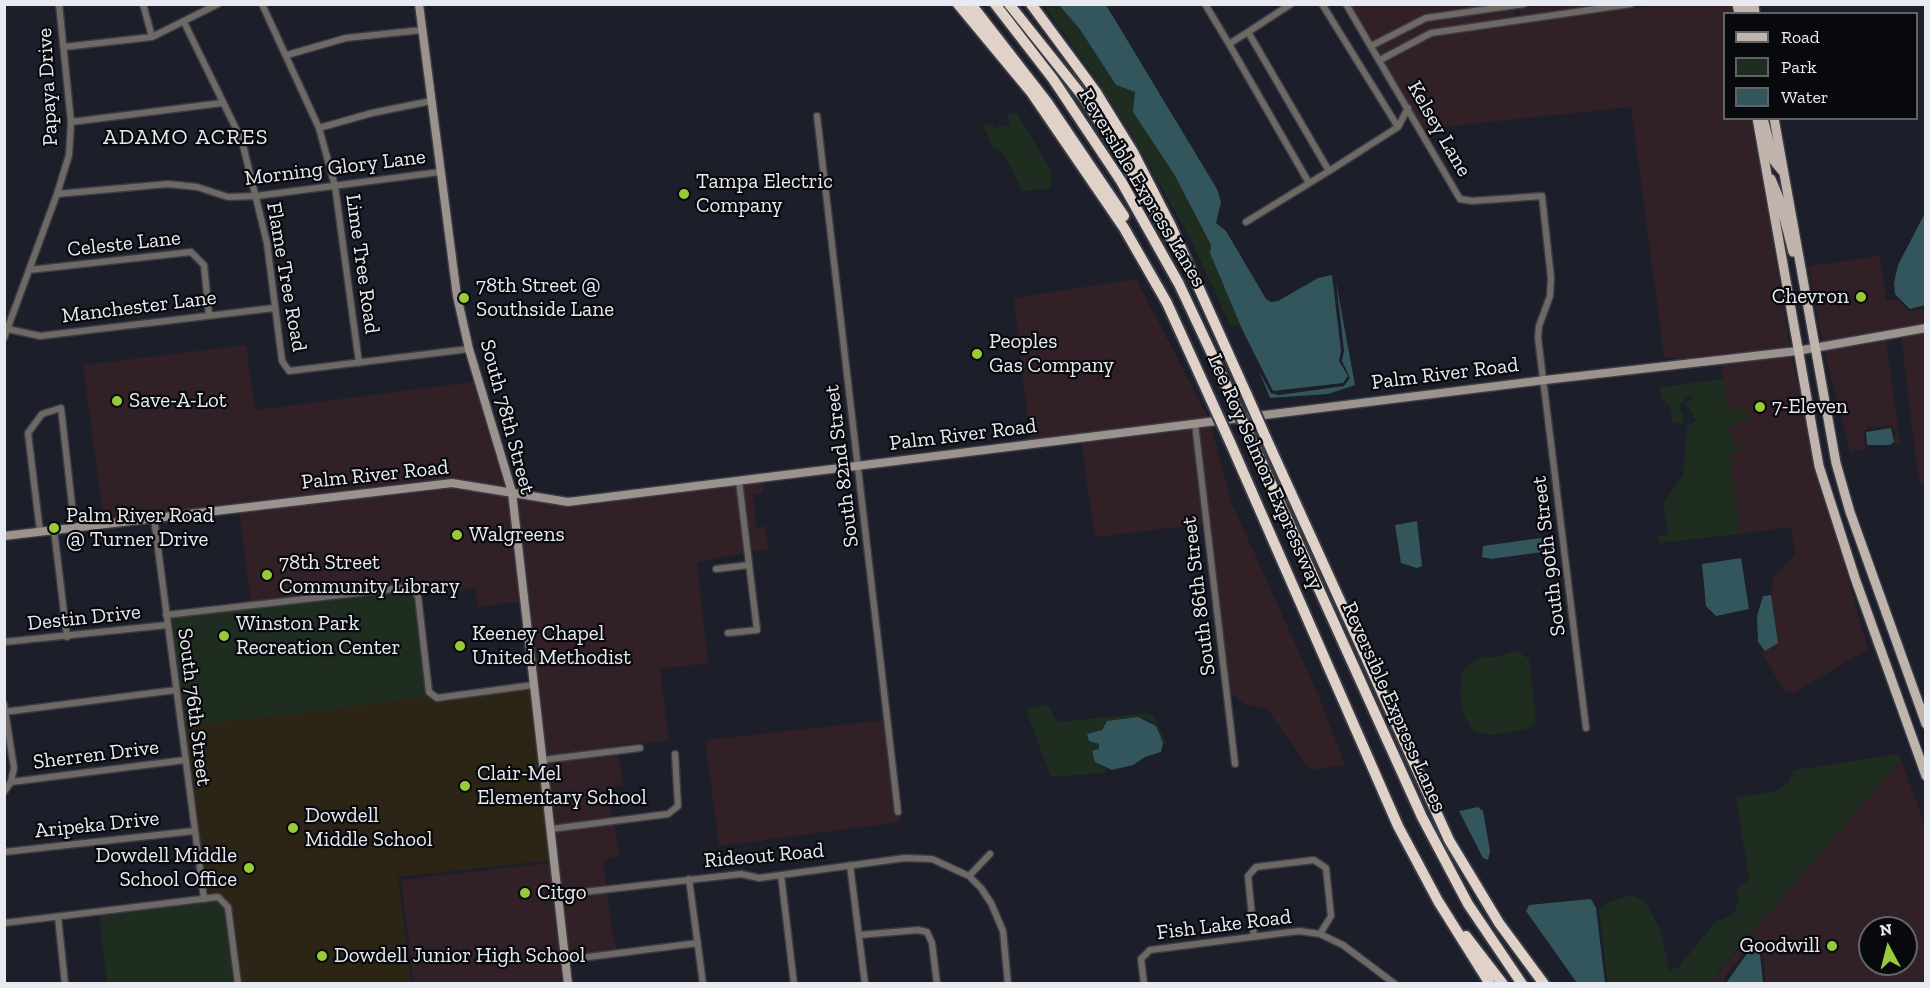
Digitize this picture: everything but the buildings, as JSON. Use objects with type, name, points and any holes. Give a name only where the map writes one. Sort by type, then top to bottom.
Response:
[{"type":"highway","name":"Lee Roy Selmon Expressway","points":[[957,4],[1031,92],[1124,228],[1167,303],[1314,628],[1390,809],[1438,900],[1490,984]]},
{"type":"highway","points":[[971,4],[1035,84],[1108,189],[1158,277],[1167,303]]},
{"type":"highway","name":"Reversible Express Lanes","points":[[995,4],[1053,79],[1121,181],[1179,284],[1233,397],[1422,817],[1468,903],[1522,984]]},
{"type":"highway","points":[[1009,4],[1084,98],[1129,166],[1171,240],[1183,254]]},
{"type":"highway","name":"Lee Roy Selmon Expressway","points":[[1031,4],[1076,63],[1115,122],[1153,189],[1437,815],[1487,904],[1544,984]]},
{"type":"highway","points":[[1438,900],[1503,984]]},
{"type":"main road","points":[[1757,120],[1810,428],[1827,494],[1926,777]]},
{"type":"main road","points":[[1763,120],[1774,161],[1784,173]]},
{"type":"main road","points":[[1774,120],[1827,424],[1843,490],[1926,724]]},
{"type":"main road","points":[[1767,174],[1779,198],[1792,249],[1802,274]]},
{"type":"street","name":"Papaya Drive","points":[[4,338],[69,155],[71,122],[59,4]]},
{"type":"street","points":[[143,4],[152,37]]},
{"type":"street","points":[[64,47],[152,37],[218,4]]},
{"type":"street","name":"Lime Tree Road","points":[[262,4],[319,128],[335,186],[359,363]]},
{"type":"street","name":"South 78th Street","points":[[419,4],[451,264],[469,348],[512,492],[568,984]]},
{"type":"street","points":[[1205,4],[1310,183]]},
{"type":"street","points":[[1229,44],[1291,4]]},
{"type":"street","points":[[1322,4],[1398,127]]},
{"type":"street","name":"Kelsey Lane","points":[[1346,4],[1460,199],[1473,201],[1542,196]]},
{"type":"street","points":[[1371,45],[1426,18],[1520,5],[1519,21]]},
{"type":"street","points":[[1380,60],[1431,33],[1629,5]]},
{"type":"street","name":"Flame Tree Road","points":[[184,22],[242,141],[267,243],[282,361],[289,371],[359,363]]},
{"type":"street","points":[[287,55],[346,38],[422,30]]},
{"type":"street","points":[[1248,32],[1329,171]]},
{"type":"street","points":[[319,128],[372,113],[431,101]]},
{"type":"street","points":[[71,122],[222,103]]},
{"type":"street","points":[[1246,222],[1398,127],[1408,108]]},
{"type":"street","name":"South 82nd Street","points":[[817,116],[860,465],[898,812]]},
{"type":"street","name":"Morning Glory Lane","points":[[57,194],[168,183],[197,187],[228,197],[256,196],[440,172]]},
{"type":"street","name":"South 90th Street","points":[[1542,196],[1551,278],[1550,296],[1539,326],[1586,728]]},
{"type":"street","name":"Celeste Lane","points":[[29,270],[191,252],[204,265],[209,315]]},
{"type":"street","name":"Manchester Lane","points":[[8,329],[40,336],[274,308]]},
{"type":"street","name":"Palm River Road","points":[[4,536],[452,483],[568,502],[1545,380],[1814,349],[1926,328]]},
{"type":"street","points":[[359,363],[469,348]]},
{"type":"street","points":[[40,532],[28,434],[42,414],[61,408],[73,514]]},
{"type":"street","name":"South 86th Street","points":[[1195,424],[1235,764]]},
{"type":"street","points":[[728,633],[757,630],[739,481]]},
{"type":"street","name":"South 76th Street","points":[[154,518],[204,899]]},
{"type":"street","points":[[54,530],[67,637]]},
{"type":"street","points":[[716,569],[749,565]]},
{"type":"street","name":"Destin Drive","points":[[166,615],[410,587],[418,596],[429,692],[437,698],[533,685]]},
{"type":"street","name":"Destin Drive","points":[[4,642],[168,625]]},
{"type":"street","points":[[5,712],[176,690]]},
{"type":"street","points":[[4,704],[14,768],[11,782],[4,792]]},
{"type":"street","points":[[542,760],[640,748]]},
{"type":"street","points":[[550,829],[668,814],[678,806],[675,754]]},
{"type":"street","name":"Sherren Drive","points":[[11,782],[184,760]]},
{"type":"street","name":"Aripeka Drive","points":[[4,852],[194,831]]},
{"type":"street","points":[[990,854],[969,876],[986,895],[1003,931],[1008,984]]},
{"type":"street","name":"Rideout Road","points":[[558,895],[741,874],[759,878],[905,858],[932,859],[969,876]]},
{"type":"street","points":[[1254,937],[1248,876],[1257,867],[1314,860],[1326,868],[1331,916],[1320,934]]},
{"type":"street","points":[[850,865],[865,984]]},
{"type":"street","points":[[781,875],[794,984]]},
{"type":"street","points":[[690,879],[703,984]]},
{"type":"street","points":[[4,923],[218,897],[228,907],[238,984]]},
{"type":"street","points":[[58,917],[65,984]]},
{"type":"street","points":[[859,935],[918,930],[927,932],[932,943],[937,984]]},
{"type":"street","name":"Fish Lake Road","points":[[1144,984],[1141,959],[1150,950],[1299,931],[1320,934],[1343,945],[1395,984]]},
{"type":"street","points":[[565,960],[698,943]]},
{"type":"shaded area","points":[[1550,4],[1608,5],[1521,17],[1520,8]]},
{"type":"shaded area","points":[[1350,5],[1498,5],[1426,14],[1372,41]]},
{"type":"shaded area","points":[[1658,5],[1731,5],[1733,12],[1723,12],[1723,120],[1753,120],[1790,349],[1687,360],[1664,357],[1631,107],[1423,129],[1384,61],[1432,36]]},
{"type":"shaded area","points":[[1514,9],[1515,18],[1431,29],[1381,55],[1376,47],[1427,21]]},
{"type":"shaded area","points":[[1880,256],[1886,300],[1898,300],[1909,311],[1925,308],[1925,324],[1823,344],[1808,266]]},
{"type":"shaded area","points":[[1136,279],[1209,419],[1030,440],[1014,298]]},
{"type":"shaded area","points":[[1925,331],[1925,489],[1919,483],[1901,337]]},
{"type":"shaded area","points":[[1886,340],[1900,444],[1894,445],[1896,432],[1892,425],[1868,427],[1863,432],[1865,446],[1869,449],[1850,452],[1824,350]]},
{"type":"shaded area","points":[[246,345],[255,410],[480,381],[508,490],[450,480],[104,523],[83,365]]},
{"type":"shaded area","points":[[1791,355],[1819,477],[1868,649],[1794,693],[1785,691],[1761,653],[1778,643],[1771,595],[1773,578],[1795,555],[1791,527],[1740,534],[1729,454],[1733,444],[1729,430],[1735,422],[1750,418],[1740,408],[1726,408],[1721,366],[1712,364]]},
{"type":"shaded area","points":[[1211,426],[1231,501],[1319,697],[1345,765],[1310,770],[1267,709],[1244,704],[1229,691],[1198,427]]},
{"type":"shaded area","points":[[1192,428],[1204,524],[1095,537],[1081,442]]},
{"type":"shaded area","points":[[764,481],[763,493],[753,495],[756,528],[765,526],[769,549],[751,552],[742,484]]},
{"type":"shaded area","points":[[452,484],[510,493],[522,601],[478,607],[475,588],[419,595],[410,585],[251,604],[239,510]]},
{"type":"shaded area","points":[[736,484],[745,553],[697,562],[708,663],[660,669],[669,741],[616,745],[616,748],[545,756],[515,497],[568,505]]},
{"type":"shaded area","name":"Dowdell Middle School","points":[[533,685],[554,860],[398,877],[411,983],[238,983],[228,907],[218,897],[204,899],[181,726],[429,692],[437,697]]},
{"type":"shaded area","points":[[885,720],[895,815],[900,815],[901,822],[719,846],[705,740]]},
{"type":"shaded area","points":[[618,755],[623,785],[606,789],[612,818],[553,825],[546,763]]},
{"type":"shaded area","points":[[1901,760],[1925,826],[1925,983],[1766,983],[1762,954],[1755,946],[1748,948],[1726,975],[1723,983],[1708,984]]},
{"type":"shaded area","points":[[614,824],[620,856],[603,860],[606,886],[561,891],[554,832]]},
{"type":"shaded area","points":[[551,863],[565,983],[414,983],[401,880]]},
{"type":"shaded area","points":[[607,893],[612,932],[617,950],[568,956],[561,898]]},
{"type":"green space","points":[[1044,5],[1059,5],[1079,28],[1116,85],[1135,92],[1135,115],[1174,174],[1211,245],[1210,253],[1241,325],[1231,327],[1191,240],[1134,138]]},
{"type":"green space","points":[[1016,112],[1052,172],[1050,189],[1022,191],[1010,164],[1000,150],[993,148],[983,125],[992,124],[995,128],[1010,125],[1007,114]]},
{"type":"green space","points":[[1724,379],[1726,408],[1746,409],[1746,414],[1751,418],[1734,422],[1729,430],[1733,444],[1744,448],[1730,454],[1740,534],[1659,543],[1658,536],[1668,534],[1663,504],[1683,475],[1687,427],[1696,420],[1686,403],[1692,398],[1690,394],[1679,406],[1683,415],[1683,423],[1672,422],[1670,405],[1662,400],[1660,387]]},
{"type":"green space","points":[[414,590],[431,695],[328,710],[179,726],[168,618]]},
{"type":"green space","points":[[1515,650],[1529,659],[1536,721],[1529,728],[1495,735],[1474,732],[1463,714],[1460,692],[1463,669],[1481,658],[1502,656]]},
{"type":"green space","points":[[1048,704],[1057,722],[1146,713],[1154,716],[1166,743],[1162,745],[1156,726],[1147,720],[1138,717],[1107,722],[1102,730],[1088,734],[1093,742],[1099,744],[1099,749],[1091,754],[1106,768],[1105,773],[1051,777],[1026,710]]},
{"type":"green space","points":[[1899,754],[1901,760],[1708,983],[1608,983],[1599,911],[1606,903],[1630,895],[1645,901],[1660,929],[1669,970],[1678,968],[1715,922],[1733,915],[1739,900],[1736,889],[1749,880],[1736,797],[1776,791],[1788,783],[1794,770]]},
{"type":"green space","points":[[217,901],[226,908],[235,983],[107,983],[99,915]]},
{"type":"water","points":[[1059,5],[1106,5],[1217,189],[1221,202],[1216,223],[1226,231],[1266,299],[1271,302],[1278,301],[1318,278],[1332,275],[1341,351],[1339,361],[1348,376],[1343,383],[1273,391],[1242,329],[1210,253],[1211,245],[1174,174],[1133,112],[1135,92],[1116,85],[1079,28]]},
{"type":"water","points":[[1925,213],[1925,305],[1910,309],[1895,294],[1894,283],[1898,265]]},
{"type":"water","points":[[1336,282],[1355,385],[1328,394],[1270,398],[1259,371],[1271,393],[1279,395],[1344,386],[1350,378],[1342,361],[1344,350]]},
{"type":"water","points":[[1891,428],[1894,442],[1890,445],[1867,445],[1866,432]]},
{"type":"water","points":[[1417,521],[1422,566],[1417,568],[1401,563],[1395,525]]},
{"type":"water","points":[[1548,537],[1550,551],[1491,559],[1482,557],[1483,546]]},
{"type":"water","points":[[1741,558],[1749,609],[1716,616],[1706,606],[1702,564]]},
{"type":"water","points":[[1771,595],[1778,643],[1765,651],[1758,642],[1757,616],[1763,596]]},
{"type":"water","points":[[1138,717],[1156,726],[1163,743],[1161,752],[1145,757],[1133,765],[1112,770],[1095,762],[1092,751],[1099,749],[1099,744],[1089,741],[1087,734],[1102,730],[1107,721]]},
{"type":"water","points":[[1478,807],[1483,811],[1490,851],[1488,860],[1483,858],[1459,811]]},
{"type":"water","points":[[1591,899],[1596,908],[1605,983],[1577,983],[1526,911],[1529,905]]},
{"type":"water","points":[[1756,948],[1760,954],[1763,983],[1726,983],[1749,951]]},
{"type":"place","name":"Tampa Electric Company","points":[[684,194]]},
{"type":"place","name":"Chevron","points":[[1861,297]]},
{"type":"place","name":"78th Street @ Southside Lane","points":[[464,298]]},
{"type":"place","name":"Peoples Gas Company","points":[[977,354]]},
{"type":"place","name":"Save-A-Lot","points":[[117,401]]},
{"type":"place","name":"7-Eleven","points":[[1760,407]]},
{"type":"place","name":"Palm River Road @ Turner Drive","points":[[54,528]]},
{"type":"place","name":"Walgreens","points":[[457,535]]},
{"type":"place","name":"78th Street Community Library","points":[[267,575]]},
{"type":"place","name":"Winston Park Recreation Center","points":[[224,636]]},
{"type":"place","name":"Keeney Chapel United Methodist","points":[[460,646]]},
{"type":"place","name":"Clair-Mel Elementary School","points":[[465,786]]},
{"type":"place","name":"Dowdell Middle School","points":[[293,828]]},
{"type":"place","name":"Dowdell Middle School Office","points":[[249,868]]},
{"type":"place","name":"Citgo","points":[[525,893]]},
{"type":"place","name":"Goodwill","points":[[1832,946]]},
{"type":"place","name":"Dowdell Junior High School","points":[[322,956]]},
{"type":"district","name":"ADAMO ACRES","points":[[186,138]]}]
